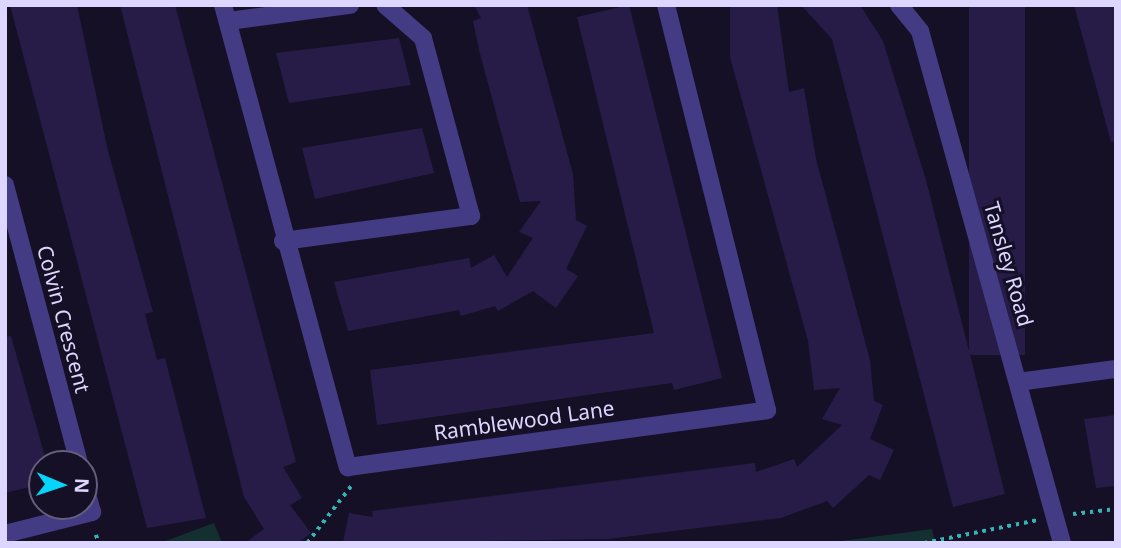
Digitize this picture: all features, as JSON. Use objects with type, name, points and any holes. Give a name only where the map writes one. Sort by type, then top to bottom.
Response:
[{"type":"street","points":[[226,13],[350,5]]},
{"type":"street","points":[[283,241],[471,216],[423,38],[385,5]]},
{"type":"street","name":"Ramblewood Lane","points":[[226,13],[283,241],[348,467],[767,410],[666,5]]},
{"type":"street","name":"Tansley Road","points":[[898,5],[920,31],[1062,543]]},
{"type":"street","name":"Colvin Crescent","points":[[5,186],[8,207],[75,450]]},
{"type":"street","points":[[1018,382],[1116,369]]},
{"type":"street","points":[[5,534],[60,520]]},
{"type":"path","points":[[307,543],[354,480]]},
{"type":"path","points":[[925,543],[1055,517],[1116,509]]},
{"type":"path","points":[[96,535],[99,543]]},
{"type":"green space","points":[[214,523],[222,543],[160,543]]},
{"type":"green space","points":[[932,529],[935,543],[826,543]]},
{"type":"building","points":[[10,5],[77,5],[108,151],[153,312],[145,314],[157,360],[165,358],[206,518],[147,528]]},
{"type":"building","points":[[120,5],[175,5],[296,462],[283,467],[302,498],[290,505],[311,533],[298,543],[245,543],[264,529],[244,497]]},
{"type":"building","points":[[474,5],[527,5],[573,174],[576,220],[587,226],[566,269],[578,276],[556,308],[533,291],[498,311],[495,306],[461,316],[459,310],[348,331],[334,282],[469,258],[471,268],[494,255],[507,277],[533,238],[519,232],[541,201],[520,202],[479,50],[473,21],[481,18]]},
{"type":"building","points":[[629,5],[722,378],[674,390],[672,383],[377,425],[370,370],[654,333],[577,17]]},
{"type":"building","points":[[730,5],[777,5],[789,92],[804,88],[816,159],[870,360],[874,401],[883,405],[870,439],[894,450],[880,480],[869,475],[833,508],[827,501],[781,518],[608,539],[343,543],[349,513],[373,517],[372,511],[755,463],[756,472],[794,459],[797,467],[842,425],[822,419],[840,388],[814,390],[808,341],[730,57]]},
{"type":"building","points":[[801,5],[860,5],[883,41],[926,180],[1005,494],[953,507],[832,39]]},
{"type":"building","points":[[969,5],[1025,5],[1025,355],[969,355]]},
{"type":"building","points":[[1074,5],[1116,5],[1116,141],[1111,142]]},
{"type":"building","points":[[399,38],[411,85],[289,103],[276,53]]},
{"type":"building","points":[[422,128],[434,173],[315,199],[302,148]]},
{"type":"building","points":[[11,336],[43,450],[28,450],[28,487],[5,493],[5,337]]},
{"type":"building","points":[[1116,415],[1116,486],[1096,488],[1084,419]]}]
